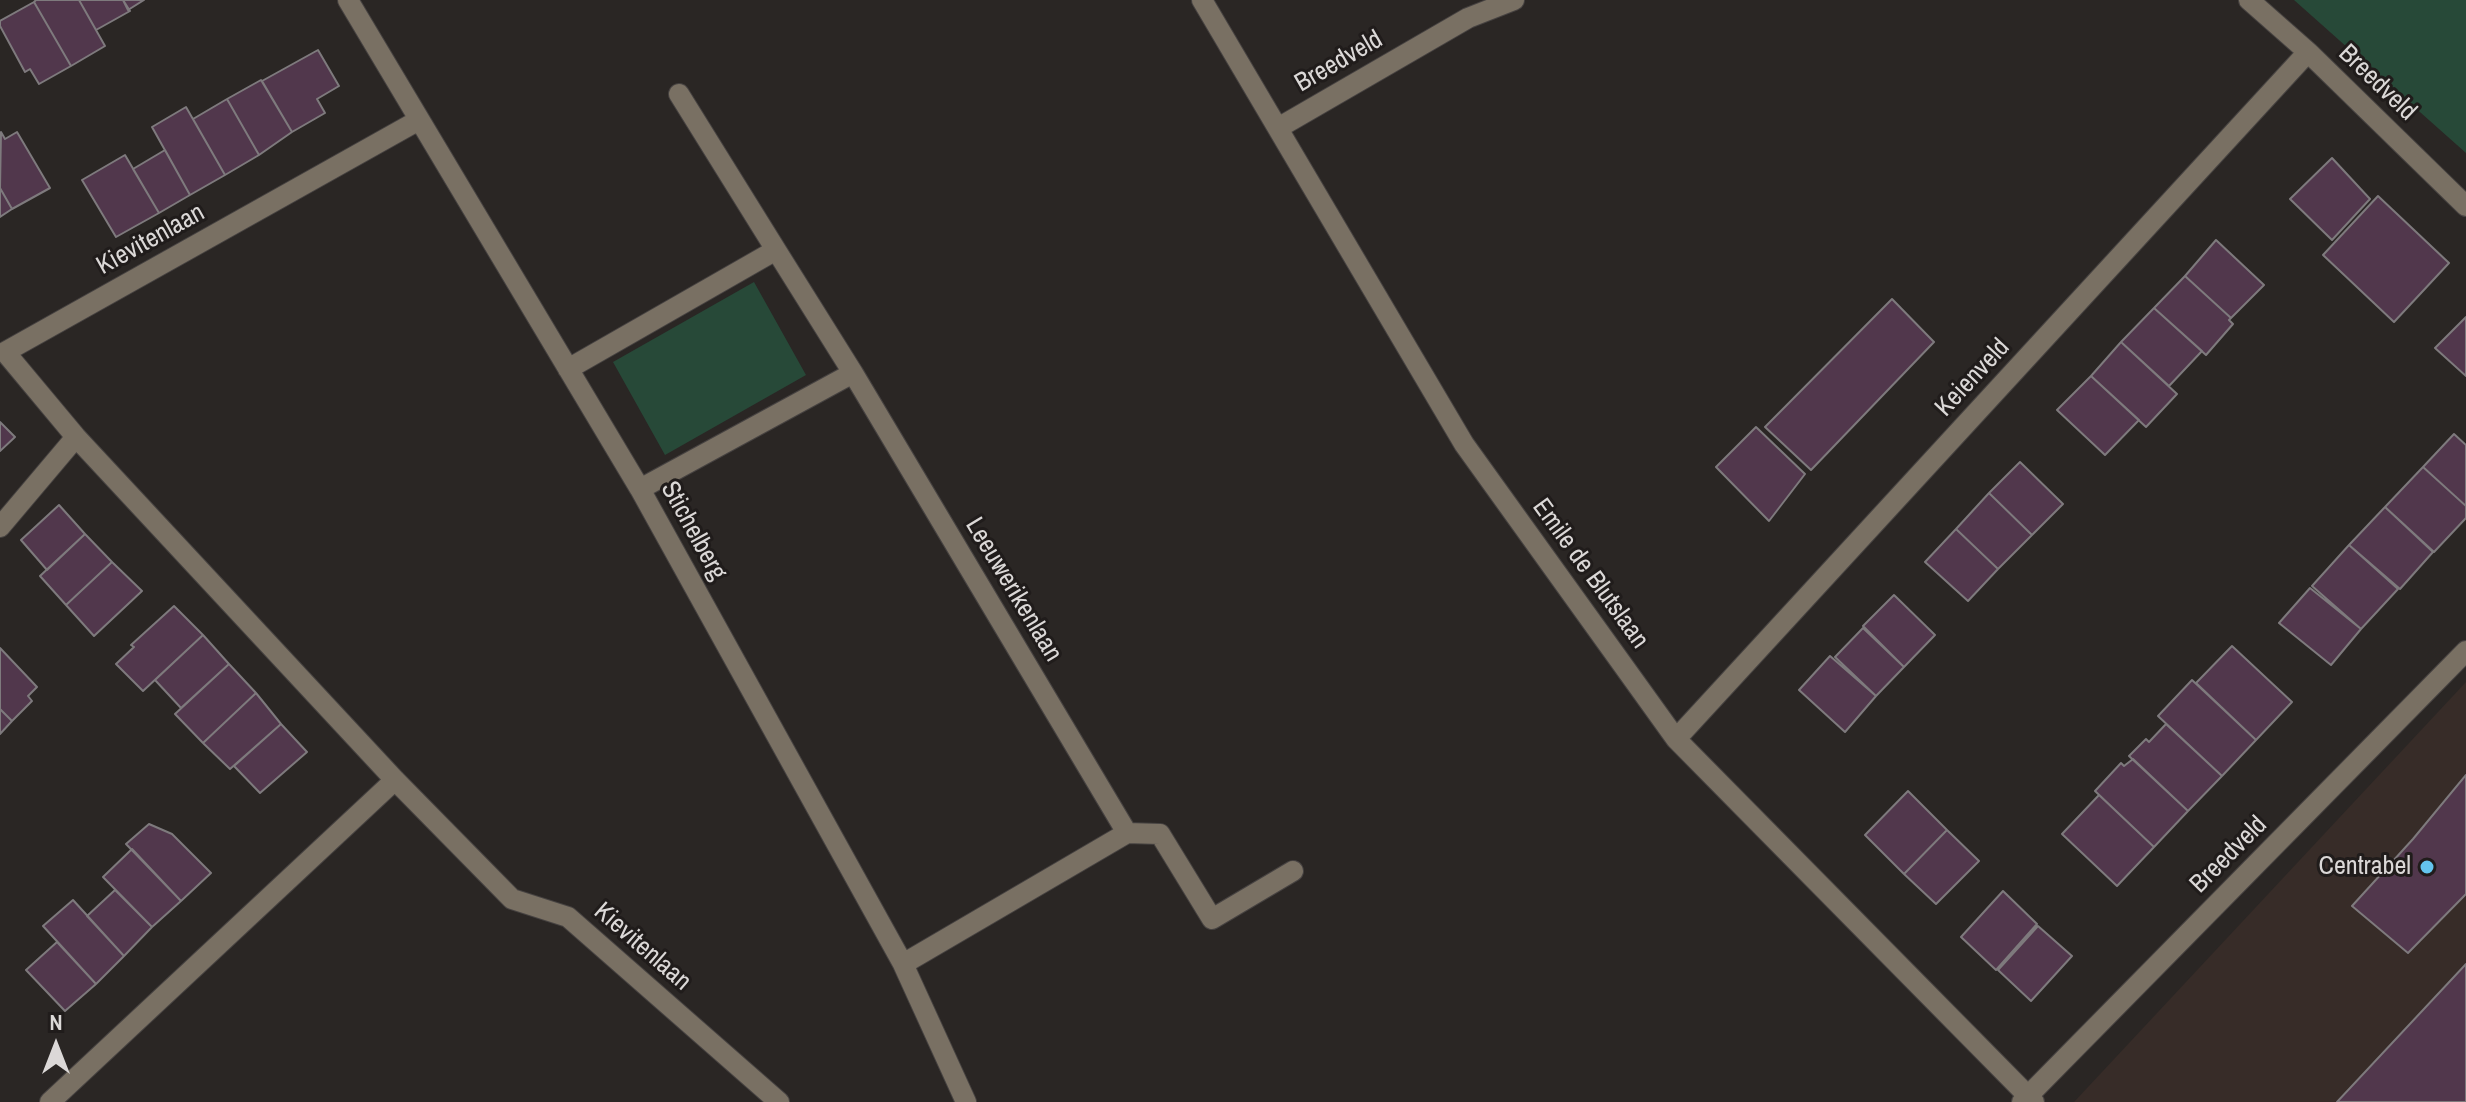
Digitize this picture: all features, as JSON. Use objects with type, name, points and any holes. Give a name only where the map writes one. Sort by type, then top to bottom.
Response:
[{"type":"street","name":"Stichelberg","points":[[348,0],[640,489],[903,964],[966,1102]]},
{"type":"street","name":"Emile de Blutslaan","points":[[1202,0],[1464,444],[1676,739],[2028,1100]]},
{"type":"street","name":"Breedveld","points":[[1278,128],[1468,18],[1514,0]]},
{"type":"street","name":"Breedveld","points":[[2249,0],[2308,52],[2466,206]]},
{"type":"street","name":"Keienveld","points":[[1676,739],[2308,52]]},
{"type":"street","name":"Leeuwerikenlaan","points":[[679,94],[853,373],[1127,833]]},
{"type":"street","name":"Kievitenlaan","points":[[419,120],[5,352],[76,437],[395,780],[512,899],[568,917],[779,1102]]},
{"type":"street","points":[[568,369],[776,250]]},
{"type":"street","points":[[640,489],[853,373]]},
{"type":"street","points":[[0,527],[76,437]]},
{"type":"street","name":"Breedveld","points":[[2028,1100],[2466,651]]},
{"type":"street","points":[[50,1102],[395,780]]},
{"type":"street","points":[[903,964],[1127,833],[1160,834],[1212,919],[1293,871]]},
{"type":"shaded area","points":[[2466,682],[2466,1102],[2074,1102]]},
{"type":"green space","points":[[2294,0],[2466,0],[2466,153]]},
{"type":"green space","points":[[754,282],[806,375],[665,455],[613,362]]},
{"type":"building","points":[[79,0],[105,46],[71,66],[34,2]]},
{"type":"building","points":[[79,0],[123,0],[130,11],[96,30]]},
{"type":"building","points":[[123,0],[144,0],[128,10]]},
{"type":"building","points":[[34,2],[71,66],[39,84],[30,69],[25,72],[0,26],[0,21]]},
{"type":"building","points":[[318,50],[339,86],[317,99],[325,113],[292,132],[262,81]]},
{"type":"building","points":[[261,80],[292,132],[259,155],[227,99]]},
{"type":"building","points":[[227,99],[259,155],[225,175],[193,119]]},
{"type":"building","points":[[186,107],[225,175],[190,195],[152,127]]},
{"type":"building","points":[[1,132],[5,139],[17,132],[50,188],[12,209],[0,188]]},
{"type":"building","points":[[165,150],[190,195],[159,213],[133,169]]},
{"type":"building","points":[[125,155],[159,213],[116,237],[82,180]]},
{"type":"building","points":[[2332,158],[2370,199],[2332,240],[2290,199]]},
{"type":"building","points":[[0,188],[12,209],[0,217]]},
{"type":"building","points":[[2378,196],[2449,263],[2394,322],[2323,255]]},
{"type":"building","points":[[2216,240],[2264,285],[2231,318],[2185,276]]},
{"type":"building","points":[[2185,276],[2231,318],[2229,320],[2233,324],[2206,355],[2154,308]]},
{"type":"building","points":[[1892,299],[1934,342],[1811,470],[1765,427]]},
{"type":"building","points":[[2154,308],[2202,351],[2169,386],[2121,342]]},
{"type":"building","points":[[2466,317],[2466,376],[2435,348]]},
{"type":"building","points":[[2121,342],[2177,394],[2146,427],[2091,376]]},
{"type":"building","points":[[2091,376],[2139,420],[2105,455],[2057,410]]},
{"type":"building","points":[[0,422],[15,437],[0,451]]},
{"type":"building","points":[[1756,427],[1805,474],[1769,521],[1716,467]]},
{"type":"building","points":[[2454,434],[2466,445],[2466,506],[2423,467]]},
{"type":"building","points":[[2020,462],[2063,504],[2032,535],[1989,493]]},
{"type":"building","points":[[2423,467],[2466,506],[2466,518],[2434,552],[2385,507]]},
{"type":"building","points":[[1989,493],[2032,535],[1998,569],[1956,529]]},
{"type":"building","points":[[59,505],[85,534],[47,570],[21,540]]},
{"type":"building","points":[[2385,507],[2433,552],[2400,589],[2349,545]]},
{"type":"building","points":[[1956,529],[1998,569],[1968,601],[1925,562]]},
{"type":"building","points":[[85,534],[112,562],[66,605],[40,576]]},
{"type":"building","points":[[2349,545],[2398,589],[2361,629],[2312,586]]},
{"type":"building","points":[[112,562],[142,591],[94,636],[66,605]]},
{"type":"building","points":[[2310,588],[2361,629],[2331,665],[2279,623]]},
{"type":"building","points":[[1894,595],[1935,635],[1904,667],[1863,626]]},
{"type":"building","points":[[174,606],[203,635],[143,691],[116,664],[134,647],[131,645]]},
{"type":"building","points":[[1863,628],[1904,667],[1876,696],[1835,657]]},
{"type":"building","points":[[203,635],[229,664],[181,708],[155,680]]},
{"type":"building","points":[[2232,646],[2292,702],[2256,740],[2196,683]]},
{"type":"building","points":[[0,648],[37,687],[28,696],[32,701],[12,721],[0,709]]},
{"type":"building","points":[[1830,656],[1876,696],[1845,732],[1799,690]]},
{"type":"building","points":[[229,664],[256,693],[203,743],[175,714]]},
{"type":"building","points":[[2192,680],[2256,740],[2222,776],[2158,716]]},
{"type":"building","points":[[256,693],[281,724],[230,769],[203,743]]},
{"type":"building","points":[[0,709],[12,721],[0,734]]},
{"type":"building","points":[[281,724],[307,752],[260,793],[234,766]]},
{"type":"building","points":[[2166,724],[2222,776],[2188,811],[2129,756],[2146,739],[2149,742]]},
{"type":"building","points":[[2133,759],[2188,811],[2154,847],[2095,791],[2121,763],[2124,766]]},
{"type":"building","name":"Centrabel","points":[[2466,775],[2466,894],[2408,953],[2352,906]]},
{"type":"building","points":[[1908,791],[1947,830],[1904,874],[1865,835]]},
{"type":"building","points":[[2099,795],[2154,847],[2117,886],[2062,834]]},
{"type":"building","points":[[149,824],[172,834],[211,873],[181,901],[126,844]]},
{"type":"building","points":[[1947,830],[1979,861],[1936,904],[1904,874]]},
{"type":"building","points":[[132,849],[181,901],[152,927],[103,877]]},
{"type":"building","points":[[115,890],[152,927],[124,956],[87,916]]},
{"type":"building","points":[[2003,891],[2037,924],[1996,970],[1961,937]]},
{"type":"building","points":[[73,900],[124,956],[96,984],[43,926]]},
{"type":"building","points":[[2038,926],[2072,956],[2031,1001],[1998,970]]},
{"type":"building","points":[[57,942],[96,984],[65,1011],[26,970]]},
{"type":"building","points":[[2466,964],[2466,1102],[2337,1102]]},
{"type":"place","name":"Centrabel","points":[[2427,867]]}]
